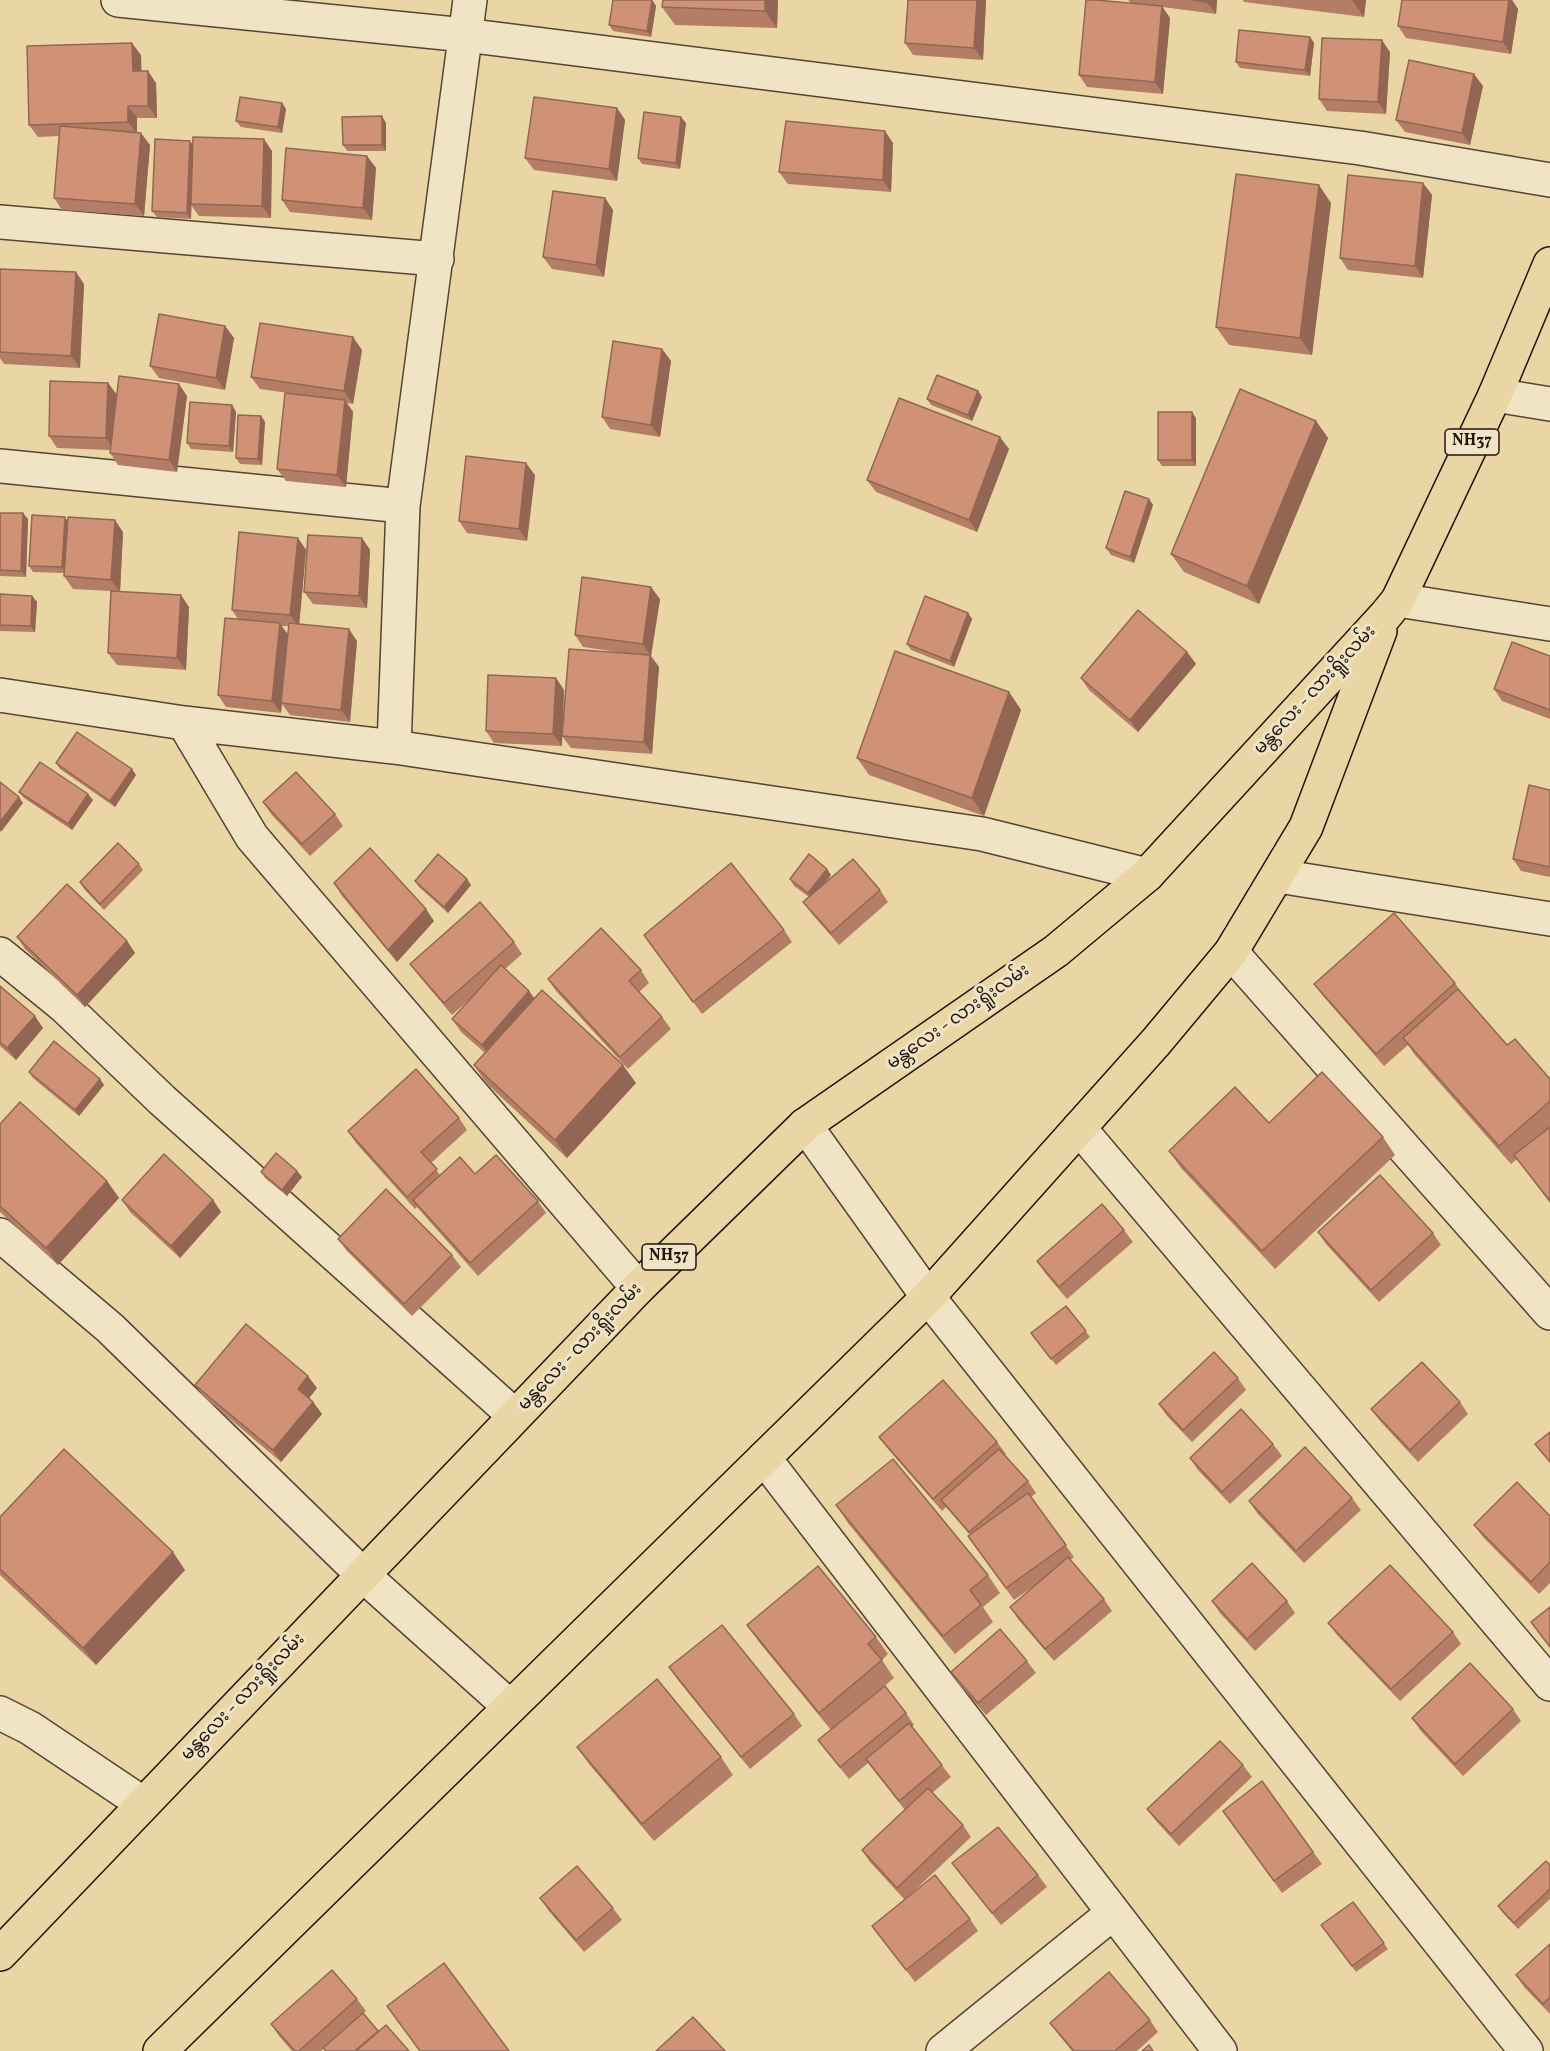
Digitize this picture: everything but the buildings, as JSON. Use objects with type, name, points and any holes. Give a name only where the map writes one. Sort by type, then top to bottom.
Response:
[{"type":"highway","name":"NH37","points":[[1392,608],[1495,395],[1550,264]]},
{"type":"highway","name":"မန္တလေး - လားရှိုးလမ်း","points":[[0,1954],[142,1803],[638,1288],[805,1125],[1056,951],[1148,875],[1392,608]]},
{"type":"highway","name":"မန္တလေး - လားရှိုးလမ်း","points":[[160,2051],[928,1297],[1156,1042],[1231,952],[1306,827],[1392,608]]},
{"type":"street","points":[[118,0],[465,35],[1360,148],[1550,180]]},
{"type":"street","points":[[394,747],[403,506],[470,0]]},
{"type":"street","points":[[0,222],[437,259]]},
{"type":"street","points":[[1495,395],[1550,404]]},
{"type":"street","points":[[0,466],[403,506]]},
{"type":"street","points":[[1392,608],[1550,624]]},
{"type":"street","points":[[0,695],[184,723],[394,747],[982,834],[1148,875]]},
{"type":"street","points":[[184,723],[252,837],[638,1288]]},
{"type":"street","points":[[1278,876],[1550,919]]},
{"type":"street","points":[[1231,952],[1550,1312]]},
{"type":"street","points":[[0,954],[65,1007],[162,1100],[515,1416]]},
{"type":"street","points":[[805,1125],[928,1297],[1526,2051]]},
{"type":"street","points":[[1078,1128],[1550,1684]]},
{"type":"street","points":[[0,1235],[110,1328],[363,1575],[510,1707]]},
{"type":"street","points":[[764,1458],[1220,2051]]},
{"type":"street","points":[[0,1713],[30,1728],[142,1803]]},
{"type":"street","points":[[943,2051],[1113,1913]]}]
